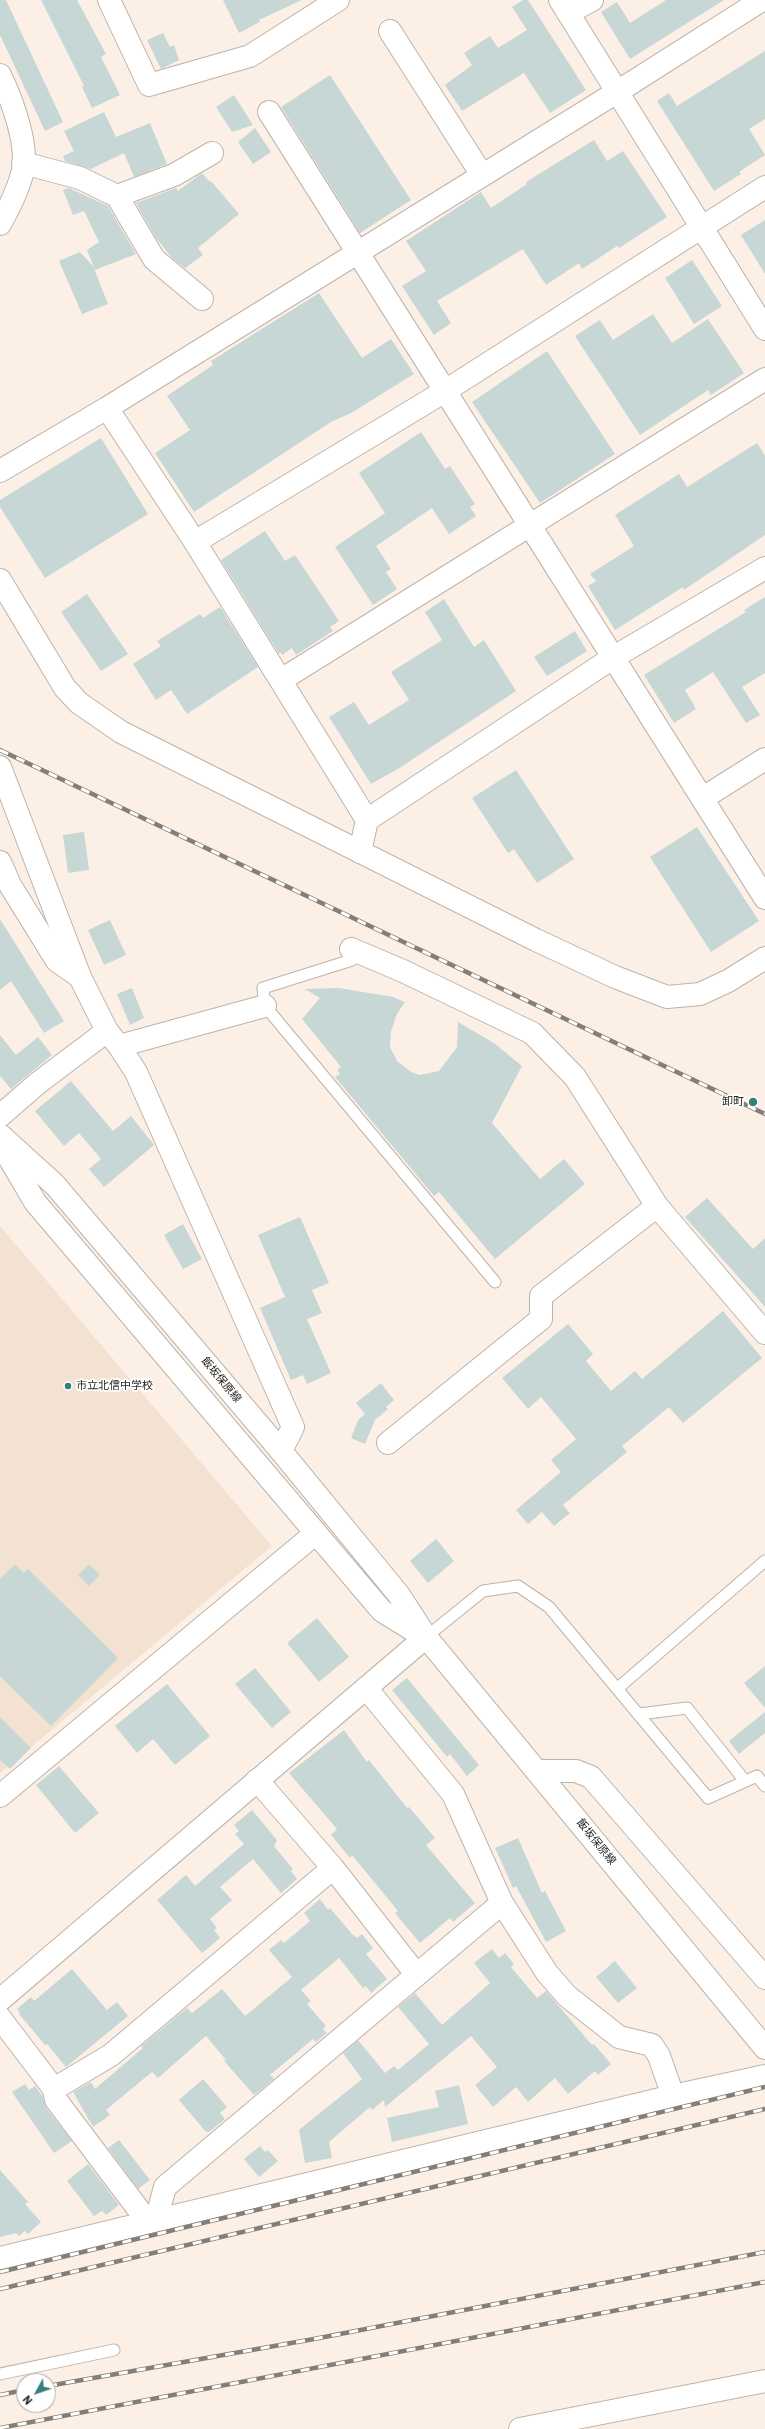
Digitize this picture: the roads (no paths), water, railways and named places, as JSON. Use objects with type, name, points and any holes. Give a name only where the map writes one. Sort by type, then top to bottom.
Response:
[{"type":"street","points":[[109,0],[149,85],[250,56],[338,0]]},
{"type":"street","points":[[592,0],[564,7],[765,328]]},
{"type":"street","points":[[0,471],[107,408],[617,92],[762,0]]},
{"type":"street","points":[[390,31],[482,175]]},
{"type":"street","points":[[0,224],[17,188],[23,170],[23,147],[3,90]]},
{"type":"street","points":[[269,112],[765,898]]},
{"type":"street","points":[[117,196],[174,176],[212,153]]},
{"type":"street","points":[[23,163],[80,178],[117,196],[154,259],[202,299]]},
{"type":"street","points":[[195,542],[445,391],[765,187]]},
{"type":"street","points":[[281,680],[531,526],[765,379]]},
{"type":"street","points":[[107,408],[195,542],[367,820],[360,852]]},
{"type":"street","points":[[367,820],[614,657],[765,568]]},
{"type":"street","points":[[0,580],[52,670],[79,703],[121,732],[536,940],[615,977],[667,997],[700,994],[728,981],[765,958]]},
{"type":"street","points":[[703,798],[765,759]]},
{"type":"street","points":[[0,767],[80,977],[113,1039],[136,1072],[293,1427],[281,1451]]},
{"type":"street","points":[[0,862],[10,885],[57,961],[80,977]]},
{"type":"street","points":[[356,951],[403,971],[532,1033],[575,1077],[657,1206],[765,1333]]},
{"type":"street","points":[[0,1116],[38,1083],[113,1039],[265,1006]]},
{"type":"street","name":"飯坂保原線","points":[[0,1135],[55,1185],[281,1451],[399,1595],[426,1637],[765,2048]]},
{"type":"street","name":"飯坂保原線","points":[[0,1143],[35,1202],[382,1611],[426,1637]]},
{"type":"street","points":[[388,1443],[541,1319],[541,1296],[657,1206]]},
{"type":"street","points":[[0,1796],[316,1533]]},
{"type":"street","points":[[0,2000],[426,1637]]},
{"type":"street","points":[[366,1688],[453,1794],[502,1903],[548,1974],[567,1996],[619,2038],[652,2045],[659,2056],[673,2096]]},
{"type":"street","points":[[538,1771],[576,1771],[591,1777],[765,1978]]},
{"type":"street","points":[[257,1780],[333,1868],[416,1974]]},
{"type":"street","points":[[54,2089],[111,2055],[333,1868]]},
{"type":"street","points":[[152,2221],[165,2187],[502,1903]]},
{"type":"street","points":[[0,2018],[54,2089],[56,2100],[152,2221]]},
{"type":"street","points":[[0,2258],[673,2096],[765,2076]]},
{"type":"street","points":[[520,2429],[765,2382]]},
{"type":"lane","points":[[356,951],[352,960],[263,988],[265,1006],[495,1282]]},
{"type":"lane","points":[[618,1688],[765,1561]]},
{"type":"lane","points":[[426,1637],[483,1591],[498,1587],[518,1586],[549,1607],[618,1688],[708,1798],[757,1776],[765,1786]]},
{"type":"lane","points":[[639,1714],[687,1708],[746,1781]]},
{"type":"lane","points":[[0,2374],[114,2350]]},
{"type":"railway","points":[[0,750],[765,1114]]},
{"type":"railway","points":[[0,2272],[765,2087]]},
{"type":"railway","points":[[0,2289],[765,2109]]},
{"type":"railway","points":[[56,2385],[314,2339],[765,2252]]},
{"type":"railway","points":[[0,2428],[765,2282]]},
{"type":"railway","points":[[0,2395],[16,2392]]},
{"type":"place","name":"卸町","points":[[753,1102]]},
{"type":"place","name":"市立北信中学校","points":[[68,1386]]}]
